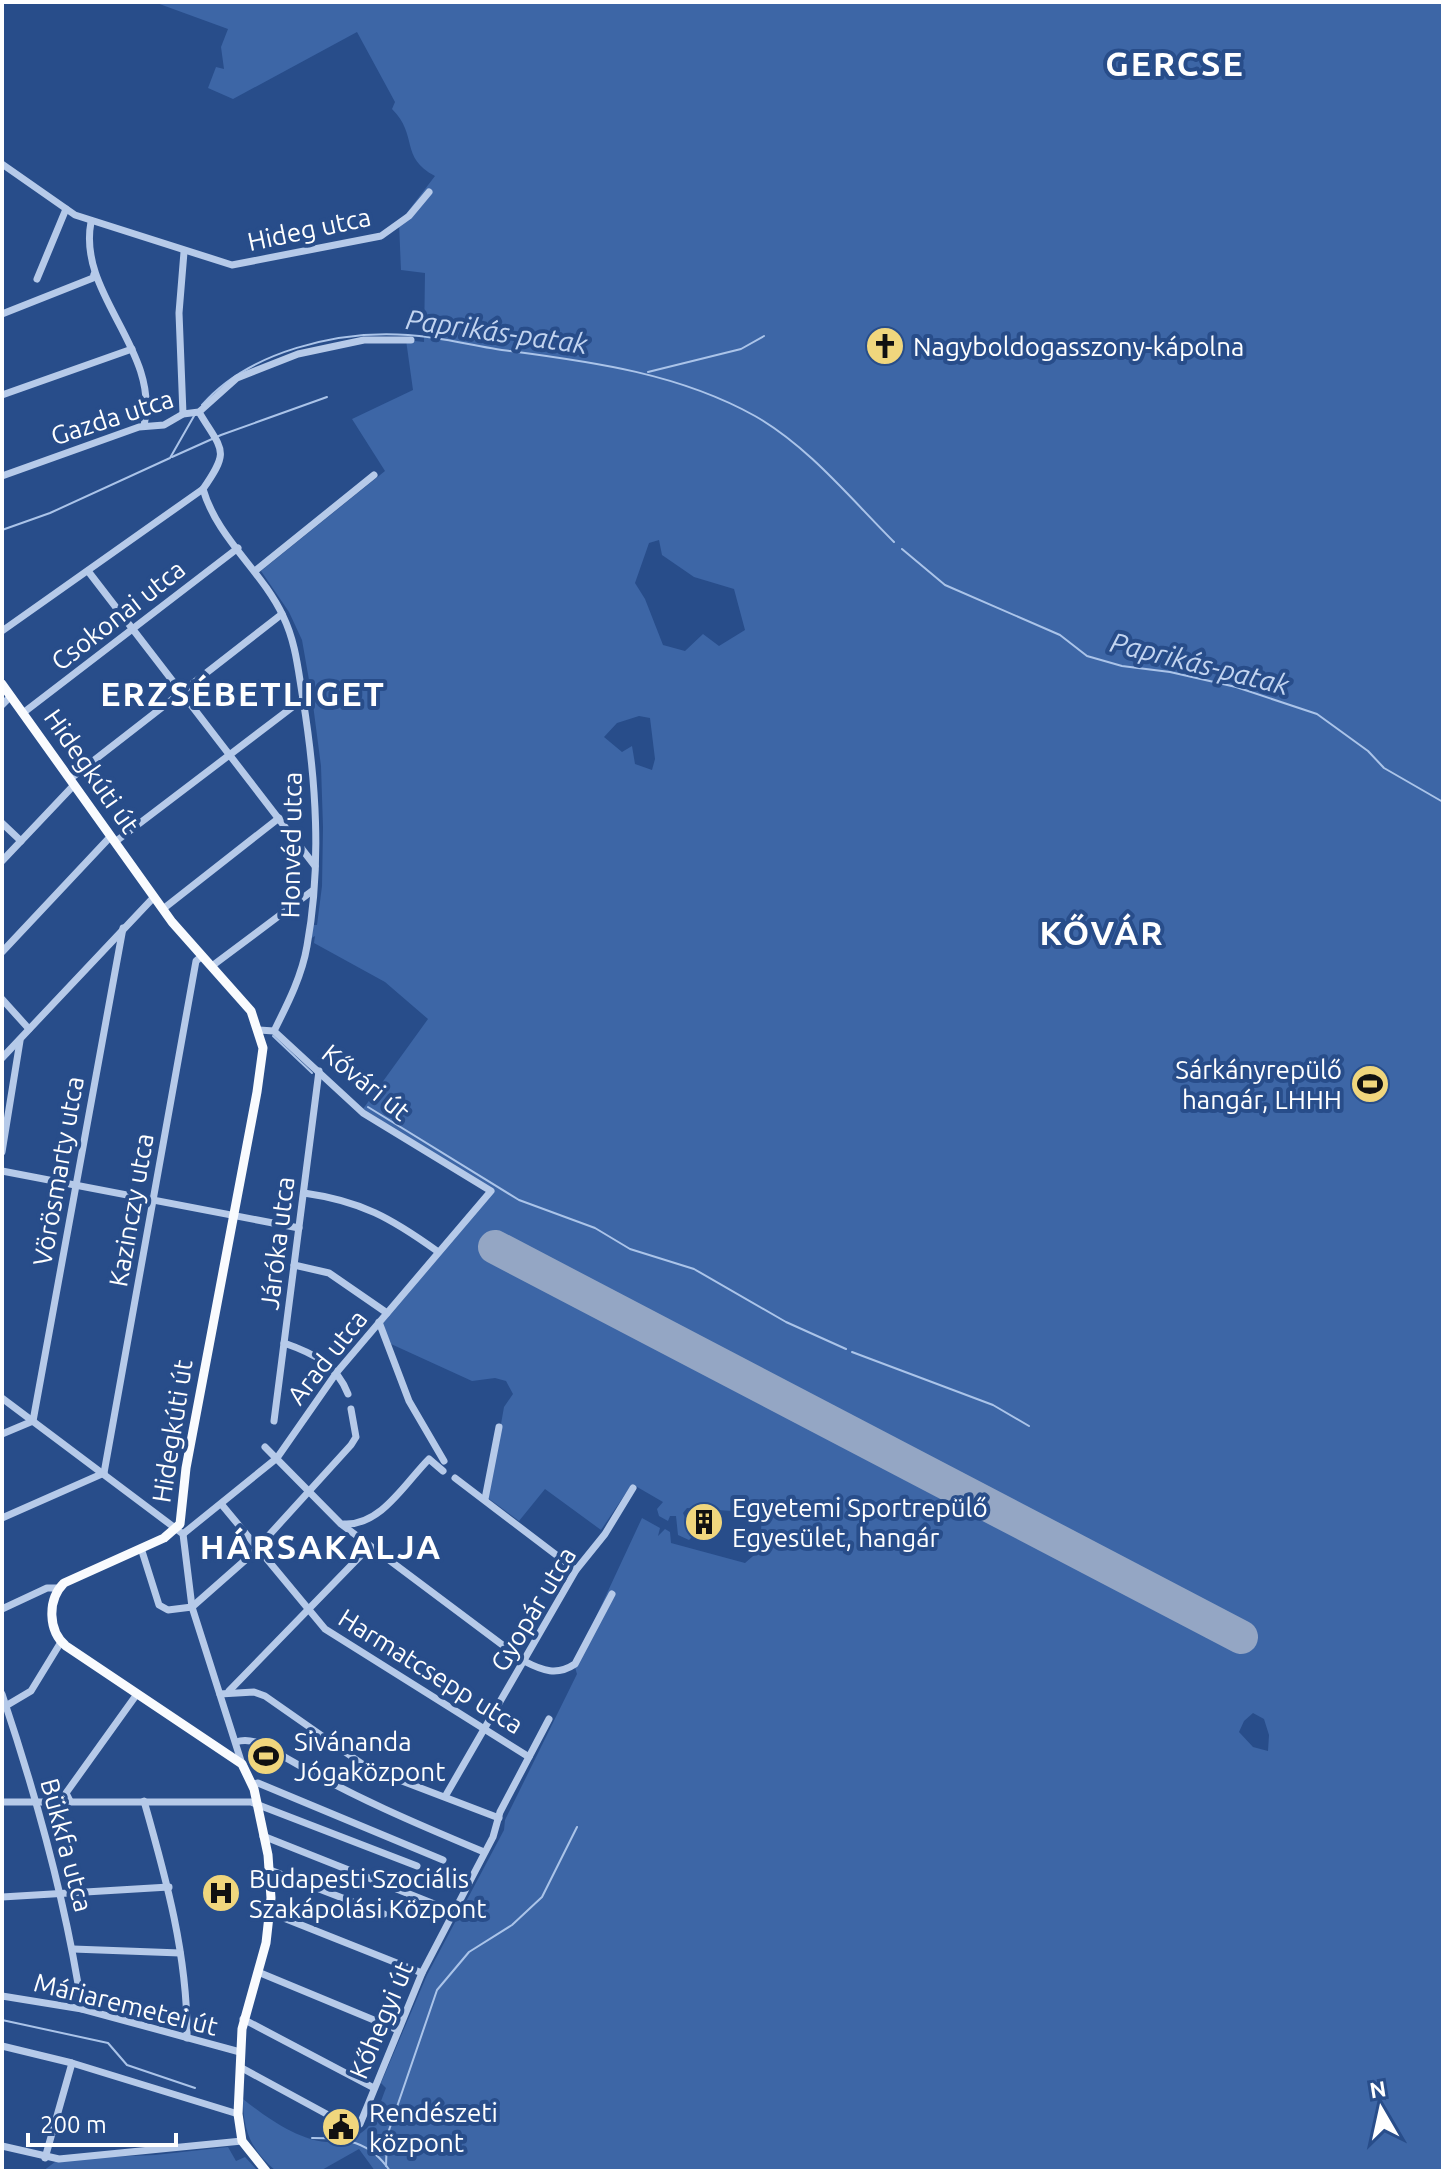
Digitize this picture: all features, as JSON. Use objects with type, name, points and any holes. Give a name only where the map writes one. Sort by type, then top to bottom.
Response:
[{"type":"main road","name":"Hidegkúti út","points":[[2,684],[7,700],[23,713],[152,899],[200,957],[243,1001],[259,1030],[262,1063],[233,1214],[180,1531],[76,1576],[60,1588]]},
{"type":"main road","points":[[60,1588],[52,1613],[61,1642],[135,1696],[242,1764],[253,1784],[270,1870],[271,1913],[258,1972],[243,2019],[238,2114],[242,2141],[266,2171]]},
{"type":"street","name":"Hideg utca","points":[[2,164],[66,209],[91,222],[184,252],[239,264],[368,239],[398,226],[429,192]]},
{"type":"street","points":[[37,279],[66,209]]},
{"type":"street","points":[[91,222],[88,236],[94,274],[132,349],[149,400],[144,426]]},
{"type":"street","points":[[183,414],[179,313],[184,252]]},
{"type":"street","points":[[2,314],[93,278],[94,274]]},
{"type":"street","name":"Gazda utca","points":[[2,476],[144,426],[164,425],[183,414],[196,412],[237,378],[298,354],[364,340],[411,340]]},
{"type":"street","points":[[2,395],[132,349]]},
{"type":"street","points":[[2,631],[203,489],[220,464],[222,453],[196,412]]},
{"type":"street","points":[[255,571],[374,475]]},
{"type":"street","name":"Honvéd utca","points":[[203,489],[209,511],[255,571],[282,614],[295,647],[315,769],[315,866],[305,956],[274,1031]]},
{"type":"street","name":"Csokonai utca","points":[[23,713],[238,548]]},
{"type":"street","points":[[88,571],[315,866]]},
{"type":"street","points":[[2,861],[72,784],[282,614]]},
{"type":"street","points":[[2,952],[110,839],[231,755],[303,699]]},
{"type":"street","points":[[163,909],[279,818]]},
{"type":"street","points":[[2,823],[21,841]]},
{"type":"street","points":[[212,966],[312,891]]},
{"type":"street","points":[[2,1058],[152,899]]},
{"type":"street","name":"Vörösmarty utca","points":[[33,1421],[123,928]]},
{"type":"street","name":"Kazinczy utca","points":[[104,1473],[200,957]]},
{"type":"street","points":[[2,999],[29,1029]]},
{"type":"street","points":[[259,1030],[274,1031]]},
{"type":"street","name":"Kővári út","points":[[274,1031],[363,1113],[491,1191]]},
{"type":"street","points":[[2,1152],[20,1039]]},
{"type":"street","name":"Járóka utca","points":[[274,1421],[319,1071]]},
{"type":"street","points":[[2,1171],[299,1228]]},
{"type":"street","name":"Arad utca","points":[[180,1531],[222,1505],[277,1458],[337,1372],[491,1191]]},
{"type":"street","points":[[304,1193],[364,1206],[389,1217],[437,1251]]},
{"type":"street","points":[[294,1265],[329,1273],[387,1313]]},
{"type":"street","points":[[379,1322],[409,1401],[444,1461]]},
{"type":"street","points":[[284,1343],[315,1355],[337,1372],[348,1394]]},
{"type":"street","points":[[2,1398],[180,1531],[192,1607],[225,1692],[242,1764]]},
{"type":"street","points":[[141,1548],[159,1605],[168,1610],[192,1607],[258,1548],[356,1437],[351,1409]]},
{"type":"street","points":[[2,1434],[33,1421]]},
{"type":"street","points":[[485,1499],[499,1427]]},
{"type":"street","points":[[265,1447],[341,1524],[524,1661],[555,1672],[575,1664],[612,1594]]},
{"type":"street","points":[[341,1524],[354,1524],[384,1508],[429,1459],[443,1471]]},
{"type":"street","points":[[2,1518],[104,1473]]},
{"type":"street","points":[[455,1478],[576,1570]]},
{"type":"street","name":"Gyopár utca","points":[[446,1795],[576,1570],[605,1534],[633,1488]]},
{"type":"street","name":"Harmatcsepp utca","points":[[222,1505],[325,1629],[529,1757]]},
{"type":"street","points":[[225,1692],[370,1546]]},
{"type":"street","points":[[2,1609],[47,1588],[60,1588]]},
{"type":"street","points":[[4,1707],[31,1691],[61,1642]]},
{"type":"street","points":[[225,1692],[254,1692],[275,1700],[368,1768],[446,1795],[499,1818]]},
{"type":"street","name":"Bükkfa utca","points":[[2,1694],[37,1802],[61,1893],[82,2009]]},
{"type":"street","points":[[70,1801],[66,1793],[135,1696]]},
{"type":"street","name":"Kőhegyi út","points":[[360,2124],[422,1973],[499,1826],[499,1818],[549,1719]]},
{"type":"street","points":[[236,1742],[248,1741],[271,1749],[357,1798],[484,1852]]},
{"type":"street","points":[[253,1784],[258,1783],[443,1860]]},
{"type":"street","points":[[144,1801],[169,1887],[180,1953],[187,2038]]},
{"type":"street","points":[[2,1802],[256,1802],[417,1866]]},
{"type":"street","points":[[263,1836],[452,1911]]},
{"type":"street","points":[[270,1870],[384,1914]]},
{"type":"street","points":[[2,1897],[169,1887]]},
{"type":"street","points":[[271,1913],[422,1973]]},
{"type":"street","points":[[73,1949],[180,1953]]},
{"type":"street","points":[[258,1972],[398,2030]]},
{"type":"street","name":"Máriaremetei út","points":[[2,1996],[82,2009],[240,2052]]},
{"type":"street","points":[[243,2019],[374,2088]]},
{"type":"street","points":[[2,2046],[72,2063],[238,2114]]},
{"type":"street","points":[[45,2158],[72,2063]]},
{"type":"street","points":[[240,2067],[332,2117]]},
{"type":"street","points":[[2,2146],[45,2158],[153,2153],[242,2141]]},
{"type":"shaded area","points":[[154,2],[1443,2],[1443,2171],[375,2171],[359,2149],[320,2171],[276,2171],[250,2139],[243,2099],[286,2129],[320,2141],[336,2142],[352,2138],[373,2120],[386,2088],[381,2083],[427,1975],[504,1830],[505,1820],[577,1674],[574,1664],[642,1518],[660,1528],[658,1536],[665,1529],[670,1532],[671,1543],[745,1563],[760,1550],[762,1513],[687,1508],[683,1513],[693,1536],[689,1540],[678,1535],[676,1516],[670,1516],[668,1521],[659,1516],[657,1509],[663,1502],[632,1484],[601,1530],[545,1489],[519,1521],[488,1498],[504,1407],[513,1394],[506,1381],[495,1378],[472,1381],[391,1344],[381,1322],[494,1191],[363,1109],[428,1019],[385,982],[314,943],[315,936],[310,939],[312,925],[317,925],[322,886],[323,827],[321,766],[312,697],[302,640],[289,612],[261,571],[385,471],[352,419],[413,390],[406,340],[424,342],[425,273],[401,270],[399,223],[435,176],[424,169],[413,154],[405,128],[392,109],[395,102],[357,32],[233,99],[208,88],[216,67],[224,69],[221,47],[228,29]],"holes":[[[659,540],[662,555],[694,577],[734,589],[745,630],[719,646],[703,634],[685,651],[663,645],[645,599],[635,583],[649,543]],[[639,716],[650,718],[655,759],[652,770],[635,764],[632,746],[622,752],[604,737],[617,723]],[[1253,1713],[1264,1719],[1269,1735],[1268,1751],[1253,1747],[1239,1732],[1244,1721]]]},
{"type":"shaded area","points":[[228,2147],[236,2161],[245,2157],[258,2171],[43,2171],[59,2159],[155,2155]]},
{"type":"waterway","name":"Paprikás-patak","points":[[202,405],[222,386],[270,358],[297,348],[353,336],[421,336],[605,365],[697,390],[755,416],[811,458],[894,542]]},
{"type":"waterway","points":[[648,372],[741,349],[764,336]]},
{"type":"waterway","points":[[172,457],[221,435],[327,397]]},
{"type":"waterway","name":"Paprikás-patak","points":[[2,530],[50,513],[170,458],[194,416]]},
{"type":"waterway","name":"Paprikás-patak","points":[[902,549],[945,585],[1060,635],[1087,656],[1122,666],[1170,672],[1236,687],[1317,714],[1368,751],[1384,768],[1443,802]]},
{"type":"waterway","points":[[273,1036],[312,1073]]},
{"type":"waterway","points":[[368,1107],[519,1200],[595,1228],[630,1249],[694,1269],[786,1322],[846,1349]]},
{"type":"waterway","points":[[852,1352],[993,1405],[1029,1426]]},
{"type":"waterway","points":[[386,2166],[387,2136],[437,1990],[469,1952],[512,1925],[542,1897],[577,1827]]},
{"type":"waterway","points":[[2,2020],[108,2043],[127,2065],[195,2088]]},
{"type":"waterway","points":[[312,2138],[356,2143],[374,2153],[390,2171]]},
{"type":"runway","points":[[495,1247],[1241,1637]]},
{"type":"place","name":"Nagyboldogasszony-kápolna","points":[[885,346]]},
{"type":"place","name":"Sárkányrepülő hangár, LHHH","points":[[1370,1084]]},
{"type":"place","name":"Egyetemi Sportrepülő Egyesület, hangár","points":[[704,1522]]},
{"type":"place","name":"Sivánanda Jógaközpont","points":[[266,1756]]},
{"type":"place","name":"Budapesti Szociális Szakápolási Központ","points":[[221,1893]]},
{"type":"place","name":"Rendészeti központ","points":[[341,2127]]},
{"type":"district","name":"GERCSE","points":[[1175,63]]},
{"type":"district","name":"ERZSÉBETLIGET","points":[[243,693]]},
{"type":"district","name":"KŐVÁR","points":[[1102,932]]},
{"type":"district","name":"HÁRSAKALJA","points":[[321,1546]]}]
